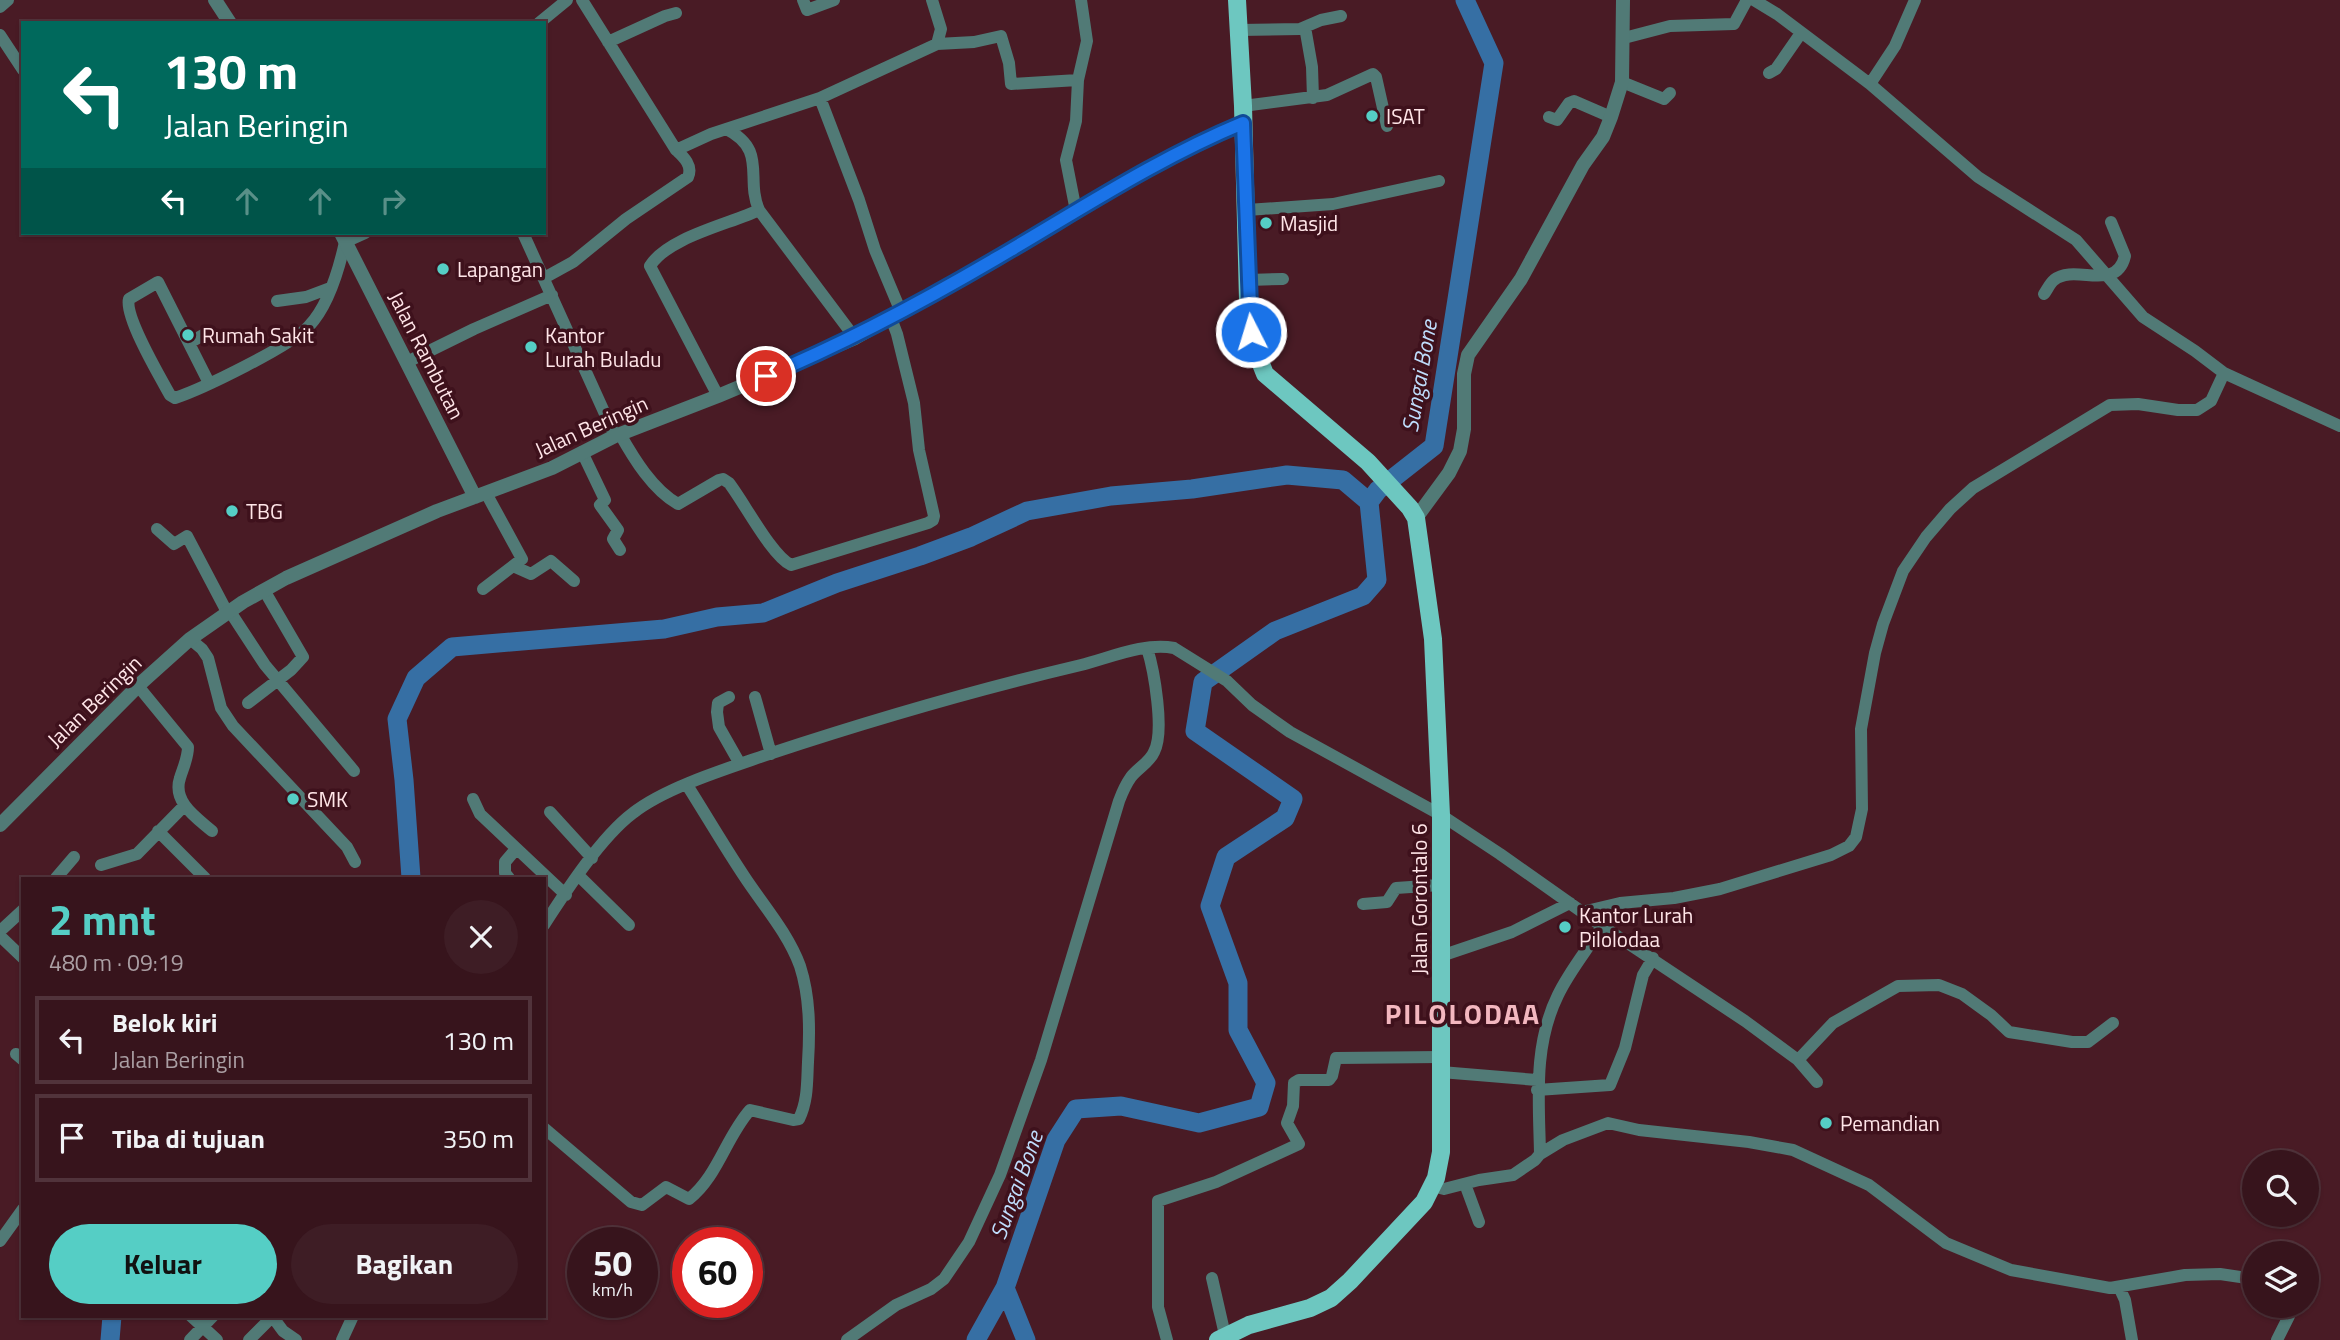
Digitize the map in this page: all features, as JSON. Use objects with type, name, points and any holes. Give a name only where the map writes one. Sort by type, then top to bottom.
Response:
[{"type":"main road","points":[[1237,0],[1251,332],[1259,361],[1265,374],[1368,462],[1413,513]]},
{"type":"main road","name":"Jalan Gorontalo 6","points":[[1221,1337],[1249,1325],[1310,1308],[1331,1298],[1420,1206],[1439,1167],[1441,815],[1433,639],[1413,513]]},
{"type":"street","points":[[0,7],[8,0]]},
{"type":"street","points":[[215,0],[229,21]]},
{"type":"street","points":[[541,21],[567,0]]},
{"type":"street","points":[[544,278],[573,262],[626,219],[688,177],[690,171],[685,158],[676,150],[582,0]]},
{"type":"street","points":[[803,0],[807,10],[834,0]]},
{"type":"street","points":[[932,0],[941,29],[937,44]]},
{"type":"street","points":[[1076,211],[1066,160],[1076,121],[1078,80],[1087,41],[1081,0]]},
{"type":"street","points":[[1413,513],[1449,473],[1460,451],[1464,429],[1464,374],[1468,355],[1521,279],[1583,165],[1603,137],[1622,82],[1623,0]]},
{"type":"street","points":[[1623,38],[1670,26],[1734,24],[1746,0]]},
{"type":"street","points":[[1754,0],[1777,14],[1870,84],[1978,177],[2076,240],[2143,317],[2224,373],[2340,426]]},
{"type":"street","points":[[1870,84],[1895,46],[1915,0]]},
{"type":"street","points":[[608,42],[676,13]]},
{"type":"street","points":[[1239,30],[1305,27],[1341,16]]},
{"type":"street","points":[[1305,27],[1312,67],[1313,98]]},
{"type":"street","points":[[1769,73],[1776,69],[1801,33]]},
{"type":"street","points":[[0,35],[21,66]]},
{"type":"street","points":[[676,150],[726,129],[820,98],[937,44],[974,42],[1001,36],[1009,63],[1011,84],[1078,80]]},
{"type":"street","points":[[1243,114],[1313,98],[1375,75],[1387,125]]},
{"type":"street","points":[[1622,82],[1664,99],[1670,93]]},
{"type":"street","points":[[524,235],[617,435],[648,476],[669,498],[678,504],[723,479],[729,483],[769,541],[791,565],[928,523],[933,520],[933,514],[919,450],[914,403],[897,334],[896,315],[820,98]]},
{"type":"street","points":[[1549,117],[1557,120],[1569,103],[1574,101],[1611,117]]},
{"type":"street","name":"Jalan Beringin","points":[[0,825],[138,686],[190,639],[228,611],[264,590],[436,511],[552,468],[617,435],[855,338],[1154,165],[1206,138],[1243,114]]},
{"type":"street","points":[[726,129],[739,136],[749,149],[755,171],[754,198],[759,210],[855,338]]},
{"type":"street","points":[[1247,210],[1333,204],[1439,181]]},
{"type":"street","points":[[718,396],[650,266],[666,251],[708,228],[759,210]]},
{"type":"street","points":[[2044,294],[2057,278],[2067,275],[2108,275],[2119,269],[2125,256],[2110,222]]},
{"type":"street","points":[[209,383],[158,282],[129,299],[133,321],[170,395],[175,398],[182,396],[209,383],[279,347],[308,328],[321,310],[330,288],[343,237]]},
{"type":"street","name":"Jalan Rambutan","points":[[343,237],[480,495]]},
{"type":"street","points":[[1248,280],[1283,279]]},
{"type":"street","points":[[277,301],[306,297],[330,288]]},
{"type":"street","points":[[407,362],[552,295]]},
{"type":"street","points":[[189,343],[210,331]]},
{"type":"street","points":[[1582,912],[1620,903],[1720,890],[1831,855],[1849,846],[1856,837],[1862,809],[1861,729],[1875,653],[1903,571],[1926,537],[1973,488],[2110,405],[2138,404],[2197,410],[2211,401],[2224,373]]},
{"type":"street","points":[[582,452],[605,500],[600,505],[618,530],[613,539],[621,550]]},
{"type":"street","points":[[480,495],[522,559],[483,589]]},
{"type":"street","points":[[157,528],[174,544],[187,536],[239,627],[277,680],[355,771]]},
{"type":"street","points":[[513,566],[531,574],[551,561],[574,581]]},
{"type":"street","points":[[248,703],[303,657],[264,590]]},
{"type":"street","points":[[190,639],[208,658],[215,693],[228,719],[251,748],[347,847],[355,862]]},
{"type":"street","points":[[847,1340],[895,1305],[931,1289],[944,1279],[970,1242],[1000,1175],[1041,1060],[1119,802],[1131,777],[1154,752],[1159,738],[1159,719],[1147,648]]},
{"type":"street","points":[[547,916],[566,895],[612,832],[632,813],[687,785],[740,764],[884,716],[1147,648],[1174,648],[1227,681],[1252,705],[1290,732],[1441,815],[1653,958],[1798,1060],[1817,1082]]},
{"type":"street","points":[[138,686],[188,747],[178,783],[184,806],[212,831]]},
{"type":"street","points":[[729,697],[718,703],[717,720],[740,764]]},
{"type":"street","points":[[755,697],[771,754]]},
{"type":"street","points":[[546,1130],[631,1202],[642,1205],[666,1187],[685,1198],[692,1197],[704,1184],[750,1110],[793,1121],[802,1115],[807,1094],[811,1036],[801,970],[782,930],[741,873],[687,785]]},
{"type":"street","points":[[473,799],[480,814],[566,895]]},
{"type":"street","points":[[101,865],[137,854],[184,806]]},
{"type":"street","points":[[550,812],[592,858]]},
{"type":"street","points":[[158,831],[204,877]]},
{"type":"street","points":[[508,877],[505,873],[505,862],[516,849]]},
{"type":"street","points":[[56,877],[74,857]]},
{"type":"street","points":[[579,876],[629,925]]},
{"type":"street","points":[[1363,904],[1387,902],[1396,888],[1440,886]]},
{"type":"street","points":[[1441,956],[1512,932],[1570,903]]},
{"type":"street","points":[[21,912],[0,933],[21,956]]},
{"type":"street","points":[[1540,1154],[1537,1085],[1541,1049],[1559,993],[1602,926]]},
{"type":"street","points":[[1167,1340],[1158,1307],[1158,1201],[1216,1182],[1299,1144],[1287,1123],[1293,1106],[1294,1083],[1299,1080],[1329,1080],[1336,1057],[1441,1065],[1537,1085],[1610,1085],[1625,1048],[1643,975],[1653,958]]},
{"type":"street","points":[[1798,1060],[1833,1023],[1898,986],[1939,985],[1962,994],[2009,1032],[2026,1035],[2088,1042],[2113,1023]]},
{"type":"street","points":[[1432,1186],[1444,1189],[1513,1175],[1563,1140],[1608,1123],[1639,1130],[1749,1142],[1793,1150],[1884,1194],[1928,1231],[1958,1250],[2011,1270],[2089,1285],[2119,1287],[2185,1276],[2220,1274],[2242,1277]]},
{"type":"street","points":[[1465,1184],[1479,1222]]},
{"type":"street","points":[[0,1241],[21,1212]]},
{"type":"street","points":[[1212,1278],[1221,1337]]},
{"type":"street","points":[[2119,1287],[2125,1300],[2132,1340]]},
{"type":"street","points":[[193,1318],[218,1340]]},
{"type":"street","points":[[190,1340],[211,1318]]},
{"type":"street","points":[[249,1340],[270,1318]]},
{"type":"street","points":[[273,1318],[283,1331],[296,1340]]},
{"type":"street","points":[[342,1340],[352,1318]]},
{"type":"street","points":[[2277,1340],[2288,1318]]},
{"type":"waterway","name":"Sungai Bone","points":[[976,1340],[1005,1288],[1056,1140],[1076,1109],[1121,1106],[1199,1123],[1259,1107],[1266,1083],[1238,1030],[1238,983],[1210,906],[1226,857],[1285,818],[1293,799],[1195,731],[1203,682],[1275,631],[1363,596],[1377,580],[1369,502],[1378,490],[1434,446],[1494,63],[1465,0]]},
{"type":"waterway","points":[[411,877],[397,719],[416,678],[452,647],[664,629],[717,617],[763,613],[837,583],[971,537],[1027,511],[1111,496],[1192,489],[1287,475],[1343,480],[1369,502]]},
{"type":"waterway","points":[[1005,1288],[1026,1340]]},
{"type":"waterway","points":[[110,1340],[112,1318]]},
{"type":"place","name":"ISAT","points":[[1372,116]]},
{"type":"place","name":"Masjid","points":[[1266,223]]},
{"type":"place","name":"Lapangan","points":[[443,269]]},
{"type":"place","name":"Rumah Sakit","points":[[188,335]]},
{"type":"place","name":"Kantor Lurah Buladu","points":[[531,347]]},
{"type":"place","name":"TBG","points":[[232,511]]},
{"type":"place","name":"SMK","points":[[293,799]]},
{"type":"place","name":"Kantor Lurah Pilolodaa","points":[[1565,927]]},
{"type":"place","name":"Pemandian","points":[[1826,1123]]},
{"type":"district","name":"PILOLODAA","points":[[1463,1013]]},
{"type":"route","points":[[766,376],[855,338],[1154,165],[1206,138],[1243,123],[1251,332]]}]
